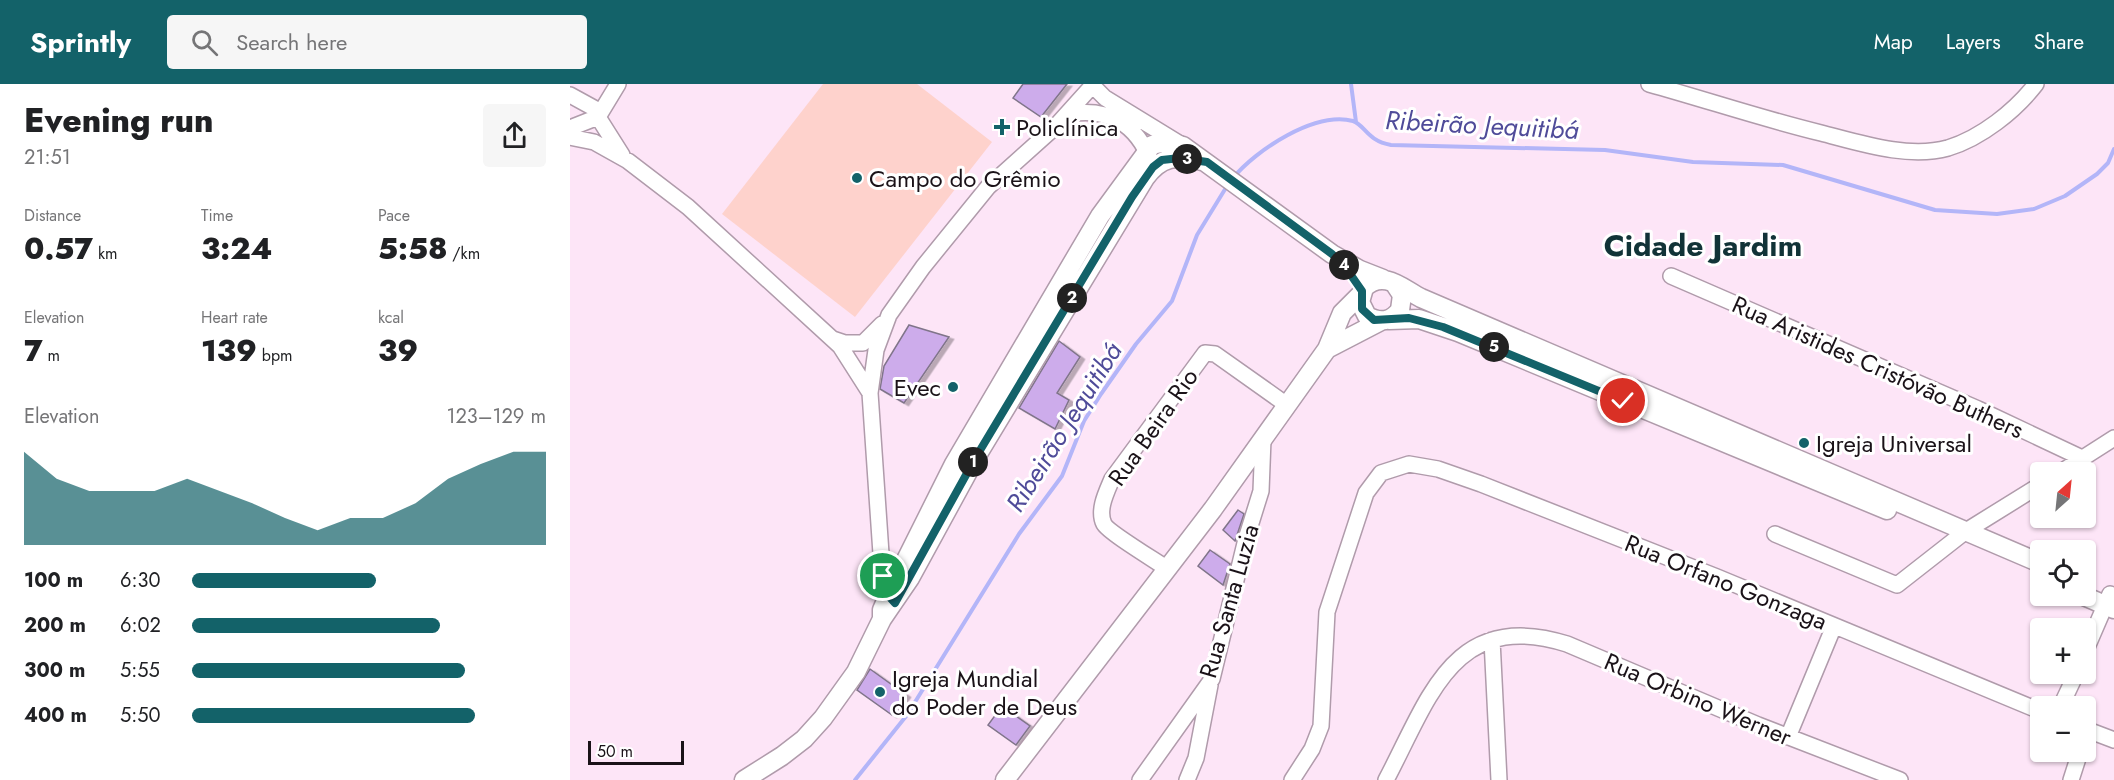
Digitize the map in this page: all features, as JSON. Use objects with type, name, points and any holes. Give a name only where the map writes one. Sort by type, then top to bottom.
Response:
[{"type":"street","points":[[570,128],[599,114],[618,84]]},
{"type":"street","points":[[1649,84],[1779,123],[1866,145],[1920,151],[1946,148],[1984,130],[2010,111],[2036,84]]},
{"type":"street","points":[[831,338],[845,343],[863,343],[873,336],[923,267],[988,187],[1069,114],[1091,85],[1105,98],[1183,146],[1332,254],[1360,270],[1389,280],[1421,298],[1960,535],[2030,571]]},
{"type":"street","points":[[570,94],[599,114],[611,142],[628,161]]},
{"type":"street","points":[[1069,114],[1083,111],[1112,115],[1135,133],[1150,159]]},
{"type":"street","points":[[570,137],[594,142],[628,161],[733,245],[848,355],[870,393]]},
{"type":"street","points":[[744,780],[792,749],[823,718],[856,672],[961,468],[1095,242],[1161,142],[1183,146]]},
{"type":"street","points":[[1150,159],[1173,158],[1211,165]]},
{"type":"street","points":[[1332,254],[1346,268],[1361,293],[1360,302],[1367,316],[1385,320],[1419,319],[1458,332],[1960,535],[2030,560]]},
{"type":"street","name":"Rua Aristides Cristóvão Buthers","points":[[1671,276],[1968,404],[2084,459]]},
{"type":"street","points":[[1005,780],[1166,567],[1213,509],[1327,349],[1342,313],[1369,282],[1389,280],[1399,288],[1403,303],[1400,310],[1327,349]]},
{"type":"street","points":[[889,315],[876,350],[870,393],[883,583],[892,599]]},
{"type":"street","name":"Rua Beira Rio","points":[[1166,567],[1107,528],[1102,513],[1104,502],[1112,479],[1205,353],[1215,354],[1287,405]]},
{"type":"street","points":[[2079,462],[2114,438]]},
{"type":"street","name":"Rua Santa Luzia","points":[[1140,780],[1212,679],[1246,539],[1261,490],[1263,439]]},
{"type":"street","name":"Rua Orfano Gonzaga","points":[[1292,780],[1312,749],[1321,726],[1327,612],[1366,493],[1381,473],[1409,464],[1438,470],[1481,484],[2030,707]]},
{"type":"street","points":[[1775,534],[1897,585],[1960,535],[2030,491]]},
{"type":"street","points":[[2096,591],[2111,601]]},
{"type":"street","points":[[2096,598],[2111,601]]},
{"type":"street","points":[[2096,630],[2111,601]]},
{"type":"street","points":[[1788,737],[1834,626]]},
{"type":"street","name":"Rua Orbino Werner","points":[[1386,780],[1431,692],[1455,660],[1492,640],[1514,635],[1531,635],[1567,644],[1788,737],[1900,780]]},
{"type":"street","points":[[1492,640],[1499,780]]},
{"type":"street","points":[[1187,780],[1196,758],[1212,679]]},
{"type":"street","points":[[2096,735],[2114,740]]},
{"type":"street","points":[[2071,780],[2077,762]]},
{"type":"shaded area","name":"Campo do Grêmio","points":[[823,84],[917,84],[992,142],[855,317],[722,214]]},
{"type":"building","points":[[1023,84],[1067,84],[1041,117],[1013,98]]},
{"type":"building","points":[[909,325],[949,337],[904,403],[880,389],[884,366]]},
{"type":"building","points":[[1059,341],[1080,357],[1057,393],[1069,400],[1055,429],[1019,408]]},
{"type":"building","points":[[1238,510],[1244,514],[1235,541],[1223,530]]},
{"type":"building","points":[[1210,550],[1230,564],[1223,585],[1198,566]]},
{"type":"building","name":"Igreja Mundial do Poder de Deus","points":[[870,669],[906,695],[892,715],[857,690]]},
{"type":"building","points":[[1002,706],[1030,726],[1016,745],[988,725]]},
{"type":"waterway","points":[[1351,84],[1356,122]]},
{"type":"waterway","name":"Ribeirão Jequitibá","points":[[1233,178],[1256,156],[1287,135],[1304,127],[1338,119],[1353,121],[1372,137],[1391,145],[1605,150],[1693,162],[1783,165],[1935,210],[1997,214],[2034,209],[2065,196],[2097,174],[2108,163],[2114,149]]},
{"type":"waterway","name":"Ribeirão Jequitibá","points":[[855,780],[907,715],[1019,534],[1062,476],[1084,421],[1101,394],[1136,344],[1172,301],[1197,235],[1227,186]]},
{"type":"place","name":"Policlínica","points":[[1002,127]]},
{"type":"place","name":"Campo do Grêmio","points":[[857,178]]},
{"type":"place","name":"Evec","points":[[953,387]]},
{"type":"place","name":"Igreja Universal","points":[[1804,443]]},
{"type":"place","name":"Igreja Mundial do Poder de Deus","points":[[880,692]]},
{"type":"district","name":"Cidade Jardim","points":[[1703,245]]},
{"type":"route","points":[[883,576],[886,593],[895,603],[976,457],[1132,197],[1153,167],[1162,160],[1180,158],[1207,162],[1332,254],[1346,268],[1362,291],[1360,302],[1362,309],[1374,320],[1419,319],[1458,332],[1623,401]]}]
